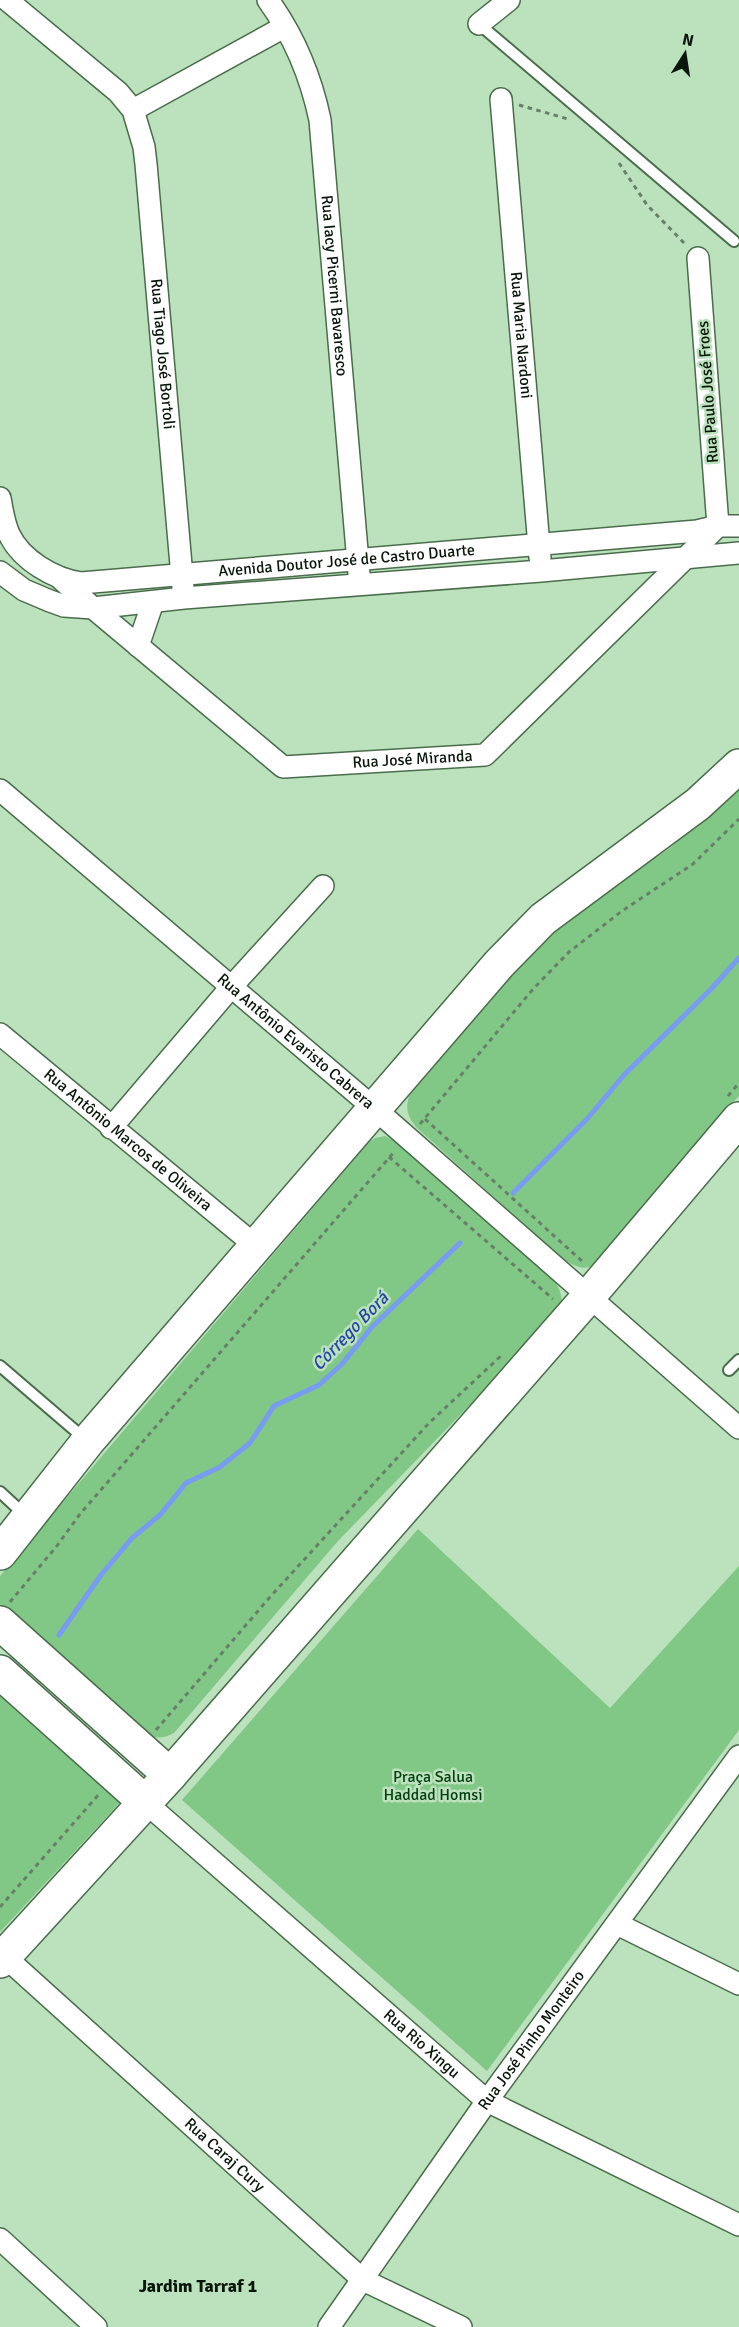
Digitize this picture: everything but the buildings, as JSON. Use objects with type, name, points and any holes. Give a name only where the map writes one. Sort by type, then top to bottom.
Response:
[{"type":"main road","points":[[0,1553],[88,1441],[499,964],[543,919],[698,804],[737,769]]},
{"type":"main road","points":[[2,1959],[146,1803],[730,1112]]},
{"type":"main road","points":[[9,1616],[140,1748],[170,1775]]},
{"type":"main road","points":[[0,1672],[146,1803]]},
{"type":"street","points":[[7,0],[118,92],[134,110],[284,27]]},
{"type":"street","name":"Rua Iacy Picerni Bavaresco","points":[[268,0],[301,57],[314,91],[320,120],[360,584]]},
{"type":"street","points":[[479,24],[509,0]]},
{"type":"street","name":"Rua Maria Nardoni","points":[[501,99],[541,571]]},
{"type":"street","name":"Rua Tiago José Bortoli","points":[[134,110],[145,155],[184,598]]},
{"type":"street","name":"Rua Paulo José Froes","points":[[698,258],[718,526]]},
{"type":"street","name":"Avenida Doutor José de Castro Duarte","points":[[0,498],[10,536],[21,551],[30,560],[60,578],[81,583],[697,531],[718,526],[739,526]]},
{"type":"street","name":"Rua José Miranda","points":[[60,578],[93,609],[283,767],[485,755],[718,526]]},
{"type":"street","name":"Avenida Doutor José de Castro Duarte","points":[[0,572],[24,590],[50,601],[64,606],[93,609],[184,598],[541,571],[739,553]]},
{"type":"street","points":[[138,646],[153,602]]},
{"type":"street","name":"Rua Antônio Evaristo Cabrera","points":[[0,790],[375,1109],[739,1428]]},
{"type":"street","points":[[111,1128],[232,986],[323,886]]},
{"type":"street","name":"Rua Antônio Marcos de Oliveira","points":[[0,1034],[257,1247]]},
{"type":"street","name":"Rua José Pinho Monteiro","points":[[329,2327],[487,2101],[737,1763]]},
{"type":"street","name":"Rua Rio Xingu","points":[[146,1803],[487,2101],[739,2224]]},
{"type":"street","points":[[616,1924],[739,1984]]},
{"type":"street","name":"Rua Caraj Cury","points":[[2,1959],[363,2280],[461,2327]]},
{"type":"street","points":[[0,2240],[96,2327]]},
{"type":"lane","points":[[479,24],[734,241]]},
{"type":"lane","points":[[729,1370],[739,1360]]},
{"type":"lane","points":[[0,1366],[88,1441]]},
{"type":"lane","points":[[0,1492],[28,1518]]},
{"type":"path","points":[[501,99],[574,120]]},
{"type":"path","points":[[616,157],[647,204],[698,258]]},
{"type":"path","points":[[9,1616],[10,1602],[80,1514],[424,1119],[534,988],[569,952],[622,911],[693,864],[739,819]]},
{"type":"path","points":[[730,1112],[739,1083]]},
{"type":"path","points":[[424,1119],[584,1263]]},
{"type":"path","points":[[389,1157],[556,1301],[580,1288],[584,1263],[590,1256]]},
{"type":"path","points":[[140,1748],[270,1597],[429,1423],[506,1352]]},
{"type":"path","points":[[0,1907],[116,1776]]},
{"type":"green space","points":[[739,790],[739,1096],[699,1140],[610,1253],[593,1266],[578,1267],[564,1260],[417,1128],[408,1113],[409,1096],[550,929],[670,848],[729,795]]},
{"type":"green space","points":[[385,1136],[401,1144],[553,1279],[561,1295],[558,1314],[338,1541],[174,1733],[152,1737],[139,1732],[0,1606],[0,1576],[368,1143],[375,1138]]},
{"type":"green space","name":"Praça Salua Haddad Homsi","points":[[418,1529],[610,1708],[739,1566],[739,1730],[487,2071],[182,1800]]},
{"type":"green space","points":[[0,1679],[120,1796],[119,1803],[114,1809],[0,1932]]},
{"type":"waterway","name":"Córrego Borá","points":[[513,1193],[587,1119],[624,1075],[739,958]]},
{"type":"waterway","name":"Córrego Borá","points":[[59,1635],[101,1575],[132,1538],[160,1515],[186,1483],[220,1467],[250,1443],[274,1406],[319,1385],[342,1364],[372,1327],[460,1243]]},
{"type":"district","name":"Jardim Tarraf 1","points":[[198,2286]]}]
